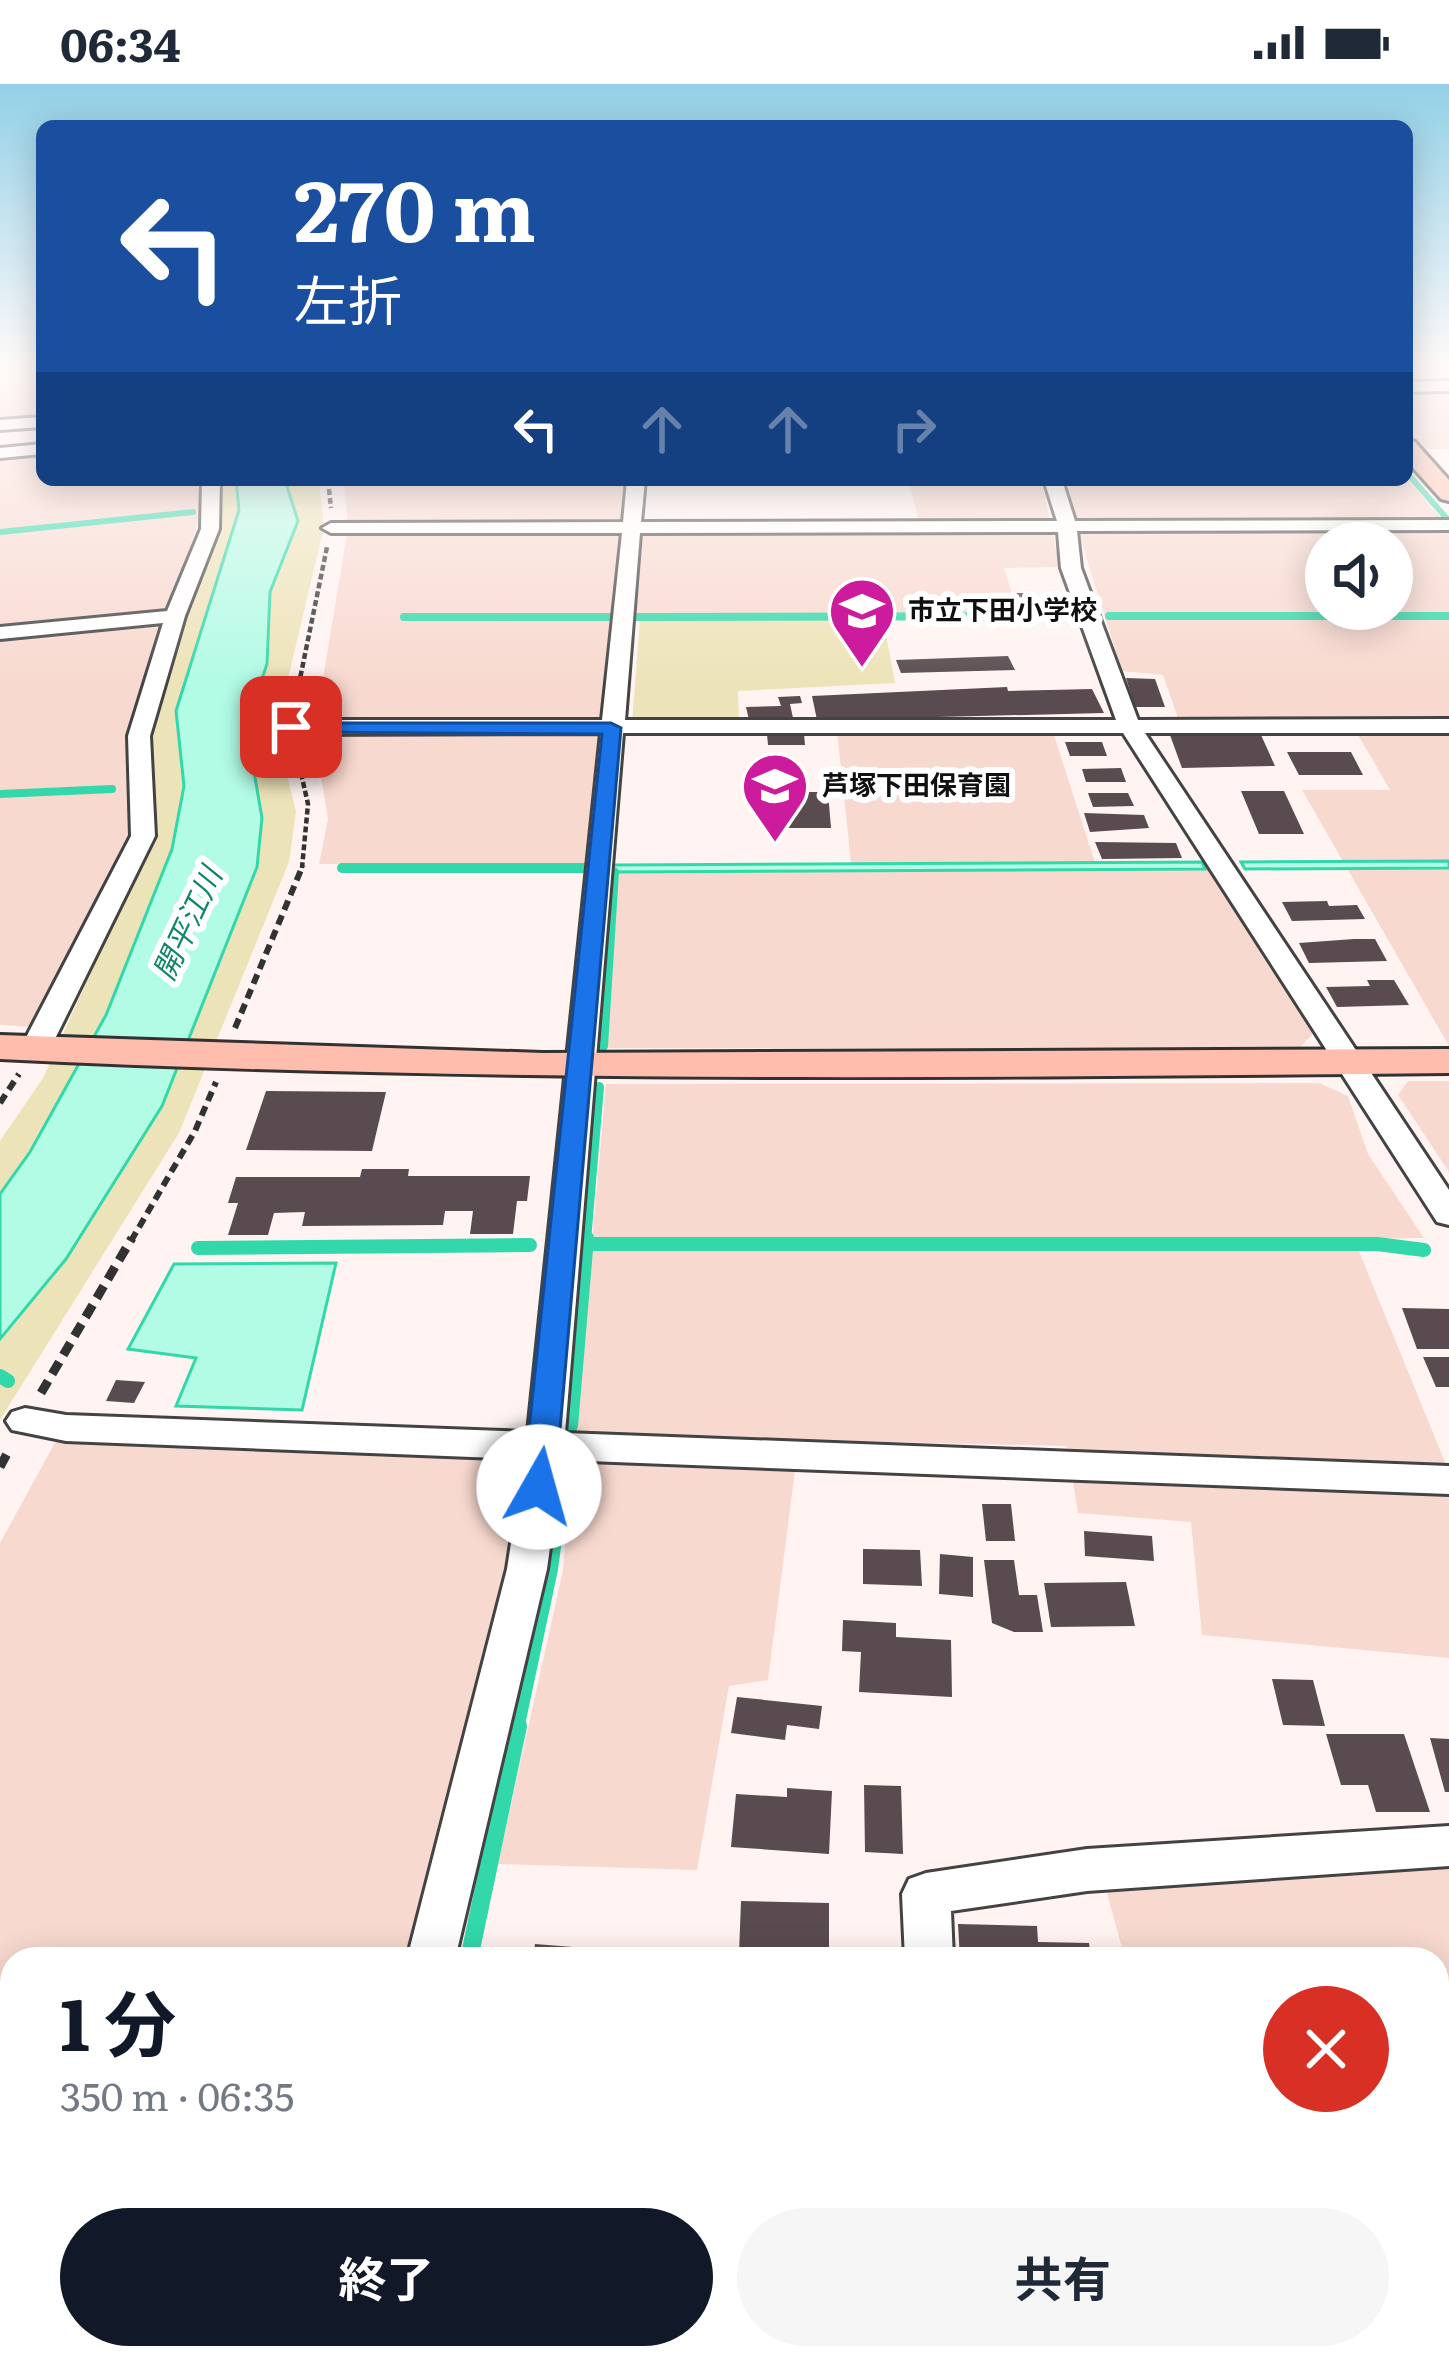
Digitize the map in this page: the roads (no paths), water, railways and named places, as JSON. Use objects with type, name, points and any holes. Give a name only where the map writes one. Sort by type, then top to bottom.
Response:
[{"type":"street","points":[[1429,472],[1449,494]]},
{"type":"street","points":[[211,486],[210,529],[176,616],[139,736],[143,836],[30,1049],[579,1066],[1449,1061]]},
{"type":"street","points":[[434,1947],[527,1569],[545,1446],[635,486]]},
{"type":"street","points":[[1055,486],[1071,568],[1130,727],[1449,1215]]},
{"type":"street","points":[[332,527],[1449,525]]},
{"type":"street","points":[[0,633],[176,616]]},
{"type":"street","points":[[291,727],[1449,726]]},
{"type":"street","points":[[25,1421],[65,1428],[1449,1480]]},
{"type":"street","points":[[928,1947],[926,1894],[1087,1870],[1449,1846]]},
{"type":"water","name":"開平江川","points":[[237,486],[287,486],[298,521],[270,592],[267,664],[246,726],[262,818],[257,867],[162,1106],[66,1259],[0,1339],[0,1194],[30,1152],[106,1015],[172,849],[184,786],[176,711],[239,510]]},
{"type":"water","points":[[1449,861],[1449,868],[1245,869],[1241,862]]},
{"type":"water","points":[[1202,862],[1205,869],[612,872],[612,865]]},
{"type":"water","points":[[336,1263],[302,1410],[176,1406],[196,1358],[128,1349],[174,1264]]},
{"type":"waterway","points":[[1413,480],[1449,521]]},
{"type":"waterway","points":[[0,532],[193,512]]},
{"type":"waterway","points":[[635,617],[1073,616]]},
{"type":"waterway","points":[[1109,616],[1449,616]]},
{"type":"waterway","points":[[404,617],[611,617]]},
{"type":"waterway","points":[[0,794],[112,789]]},
{"type":"waterway","points":[[342,868],[584,868]]},
{"type":"waterway","points":[[603,1046],[614,872]]},
{"type":"waterway","points":[[586,1241],[599,1087]]},
{"type":"waterway","points":[[586,1244],[587,1238]]},
{"type":"waterway","points":[[571,1426],[586,1244]]},
{"type":"waterway","points":[[586,1244],[1377,1244],[1424,1250]]},
{"type":"waterway","points":[[198,1248],[530,1245]]},
{"type":"waterway","points":[[0,1376],[8,1381]]},
{"type":"waterway","points":[[517,1729],[551,1569],[565,1465]]},
{"type":"waterway","points":[[472,1947],[518,1726]]},
{"type":"place","name":"市立下田小学校","points":[[862,670]]},
{"type":"place","name":"芦塚下田保育園","points":[[775,845]]}]
